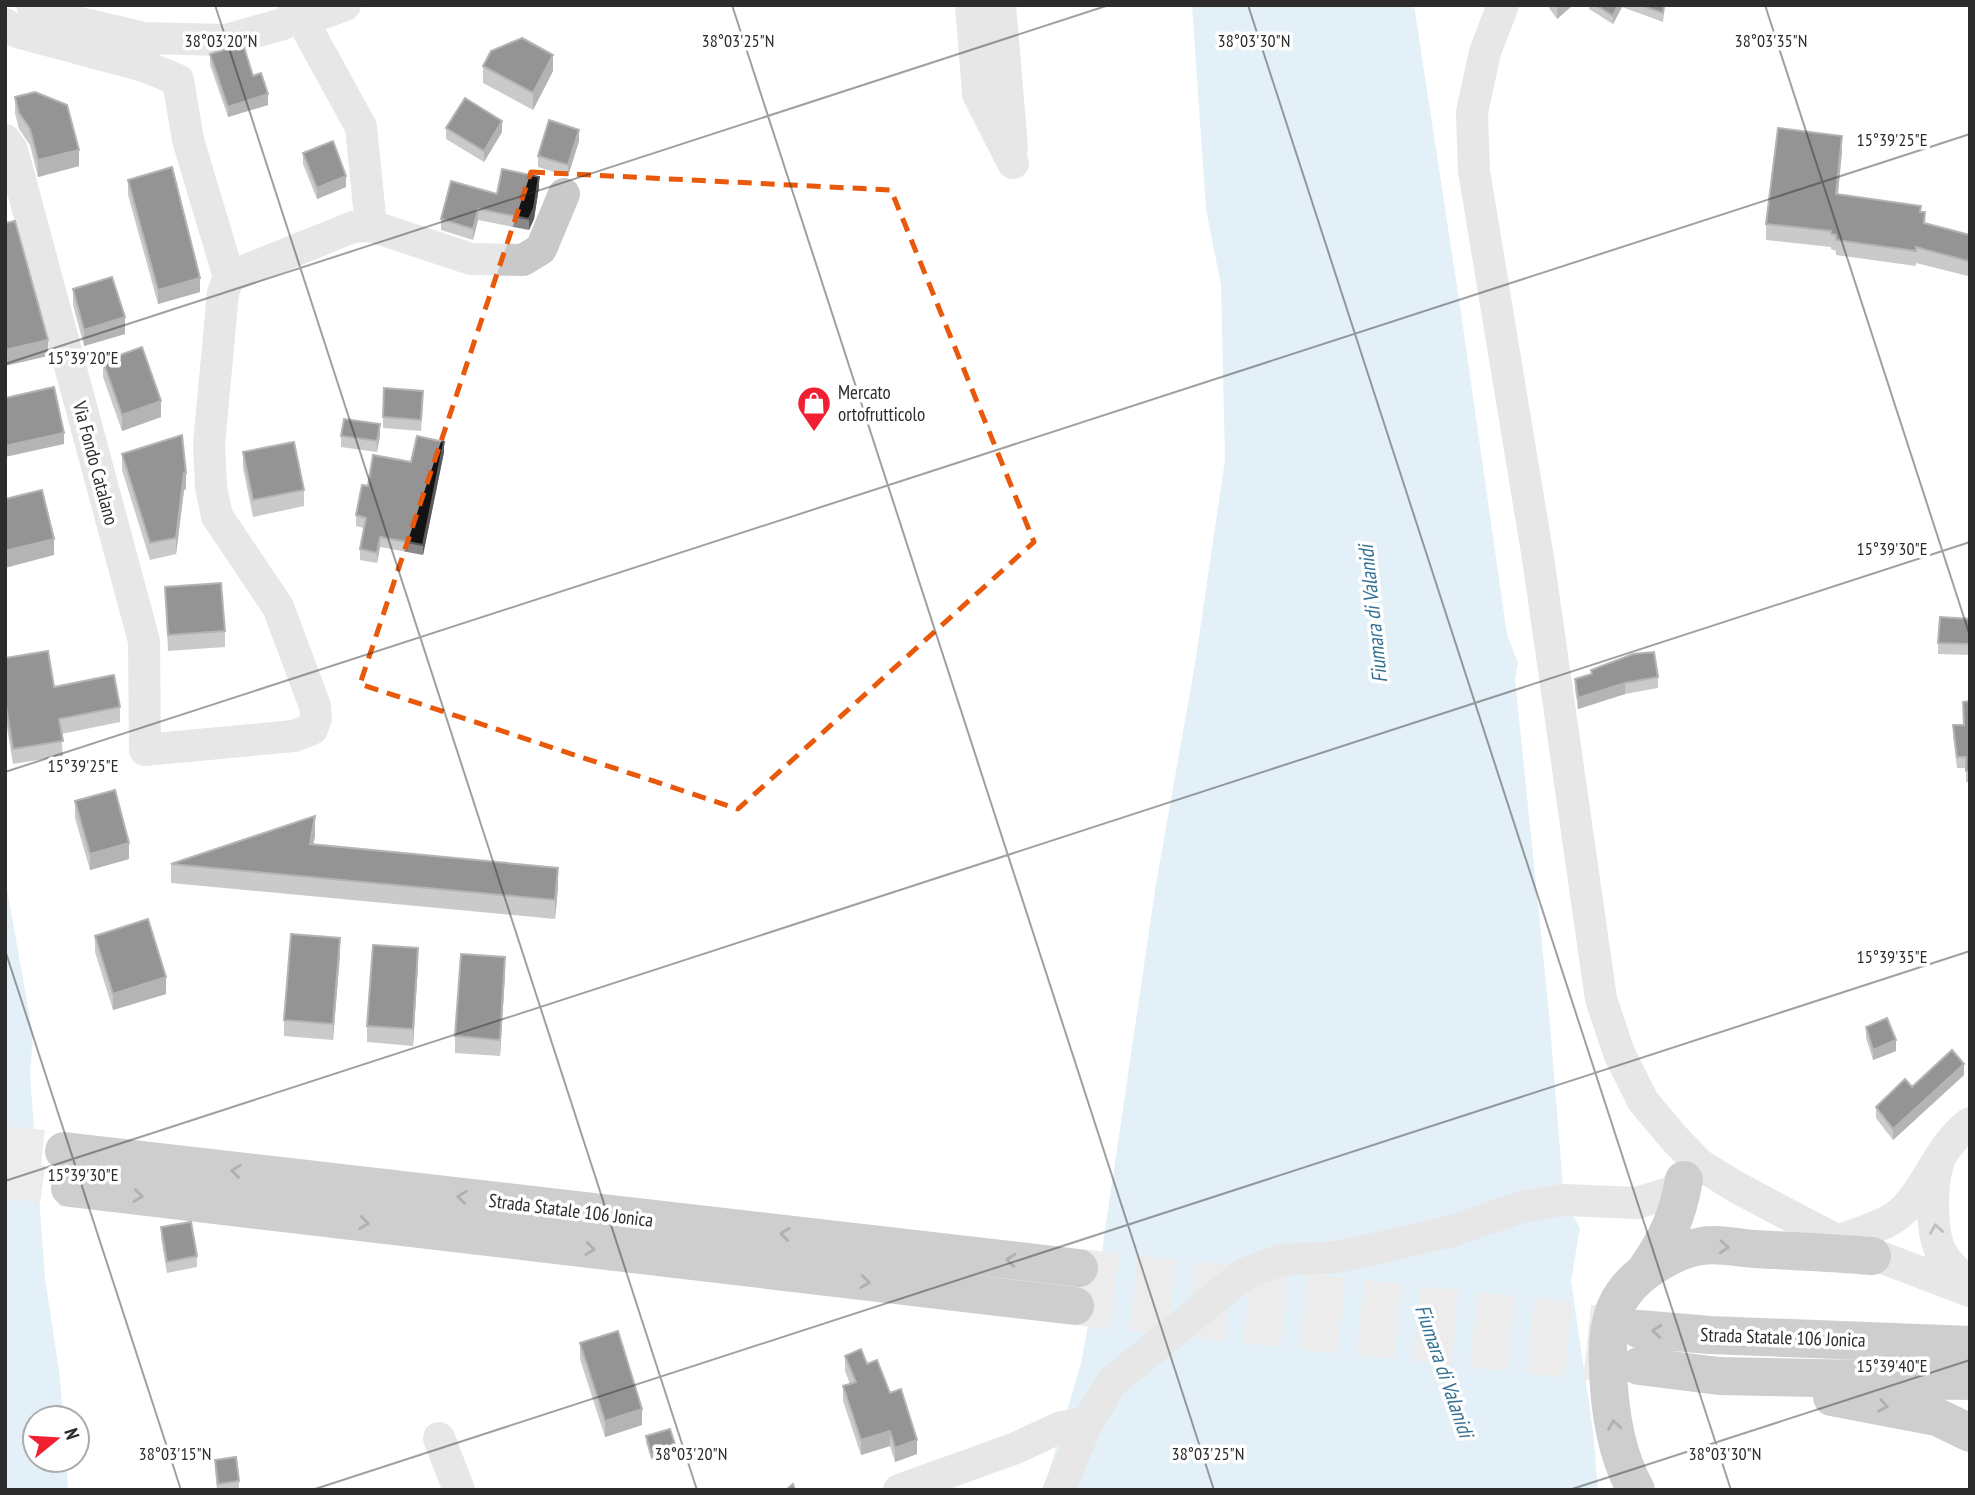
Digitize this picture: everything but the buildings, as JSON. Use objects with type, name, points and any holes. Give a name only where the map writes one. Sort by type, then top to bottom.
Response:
[{"type":"highway","name":"Strada Statale 106 Jonica","points":[[64,1151],[1079,1268]]},
{"type":"highway","points":[[1645,1271],[1665,1243],[1692,1172]]},
{"type":"highway","name":"Strada Statale 106 Jonica","points":[[70,1188],[1075,1306]]},
{"type":"highway","points":[[1636,1490],[1615,1434],[1608,1384],[1607,1346],[1613,1311],[1625,1289],[1645,1271],[1671,1255],[1703,1246],[1855,1248]]},
{"type":"highway","points":[[1710,1335],[1953,1328],[1970,1325]]},
{"type":"highway","name":"Strada Statale 106 Jonica","points":[[1639,1329],[1710,1335],[1970,1345]]},
{"type":"highway","name":"Strada Statale 106 Jonica","points":[[1639,1366],[1720,1376],[1970,1381]]},
{"type":"highway","points":[[1720,1376],[1937,1417],[1970,1433]]},
{"type":"street","points":[[32,5],[71,21],[145,38],[226,40],[311,12],[361,127],[371,226]]},
{"type":"street","points":[[971,5],[978,94],[1013,163],[1000,5]]},
{"type":"street","points":[[1503,5],[1485,51],[1472,112],[1474,171],[1538,558],[1601,999],[1619,1053],[1643,1101],[1674,1138],[1692,1172],[1736,1187],[1855,1248],[1970,1289]]},
{"type":"street","points":[[5,24],[17,32],[144,66],[178,80],[188,140],[229,277],[353,228],[371,226],[471,259],[523,260],[541,249],[564,194]]},
{"type":"street","name":"Via Fondo Catalano","points":[[5,140],[12,150],[144,640],[145,750],[294,736],[312,729],[316,718],[315,706],[278,607],[216,516],[211,488],[209,444],[223,293],[229,277]]},
{"type":"street","points":[[1855,1248],[1898,1214],[1956,1134],[1970,1123]]},
{"type":"street","points":[[1939,1159],[1933,1178],[1932,1201],[1940,1250],[1970,1289]]},
{"type":"street","points":[[899,1490],[1074,1425],[1112,1382],[1244,1274],[1280,1260],[1338,1257],[1452,1231],[1521,1207],[1564,1200],[1637,1203],[1672,1192],[1692,1172]]},
{"type":"street","points":[[1059,1490],[1074,1425]]},
{"type":"street","points":[[439,1438],[459,1490]]},
{"type":"highlighted area","points":[[531,172],[891,190],[1034,542],[738,809],[360,684]]},
{"type":"water","name":"Fiumara di Valanidi","points":[[1192,5],[1414,5],[1507,635],[1518,663],[1515,679],[1549,1012],[1564,1200],[1580,1228],[1571,1281],[1593,1431],[1598,1490],[1041,1490],[1048,1475],[1081,1363],[1102,1251],[1156,884],[1195,664],[1225,460],[1221,285],[1206,209]]},
{"type":"water","points":[[5,878],[33,1035],[30,1074],[45,1278],[62,1404],[21,1404],[21,1474],[67,1474],[68,1490],[5,1490]]},
{"type":"tunnel","points":[[5,1145],[64,1151]]},
{"type":"tunnel","points":[[5,1179],[70,1188]]},
{"type":"tunnel","points":[[1079,1268],[1639,1329]]},
{"type":"tunnel","points":[[1075,1306],[1639,1366]]},
{"type":"place","name":"Mercato ortofrutticolo","points":[[814,433]]}]
